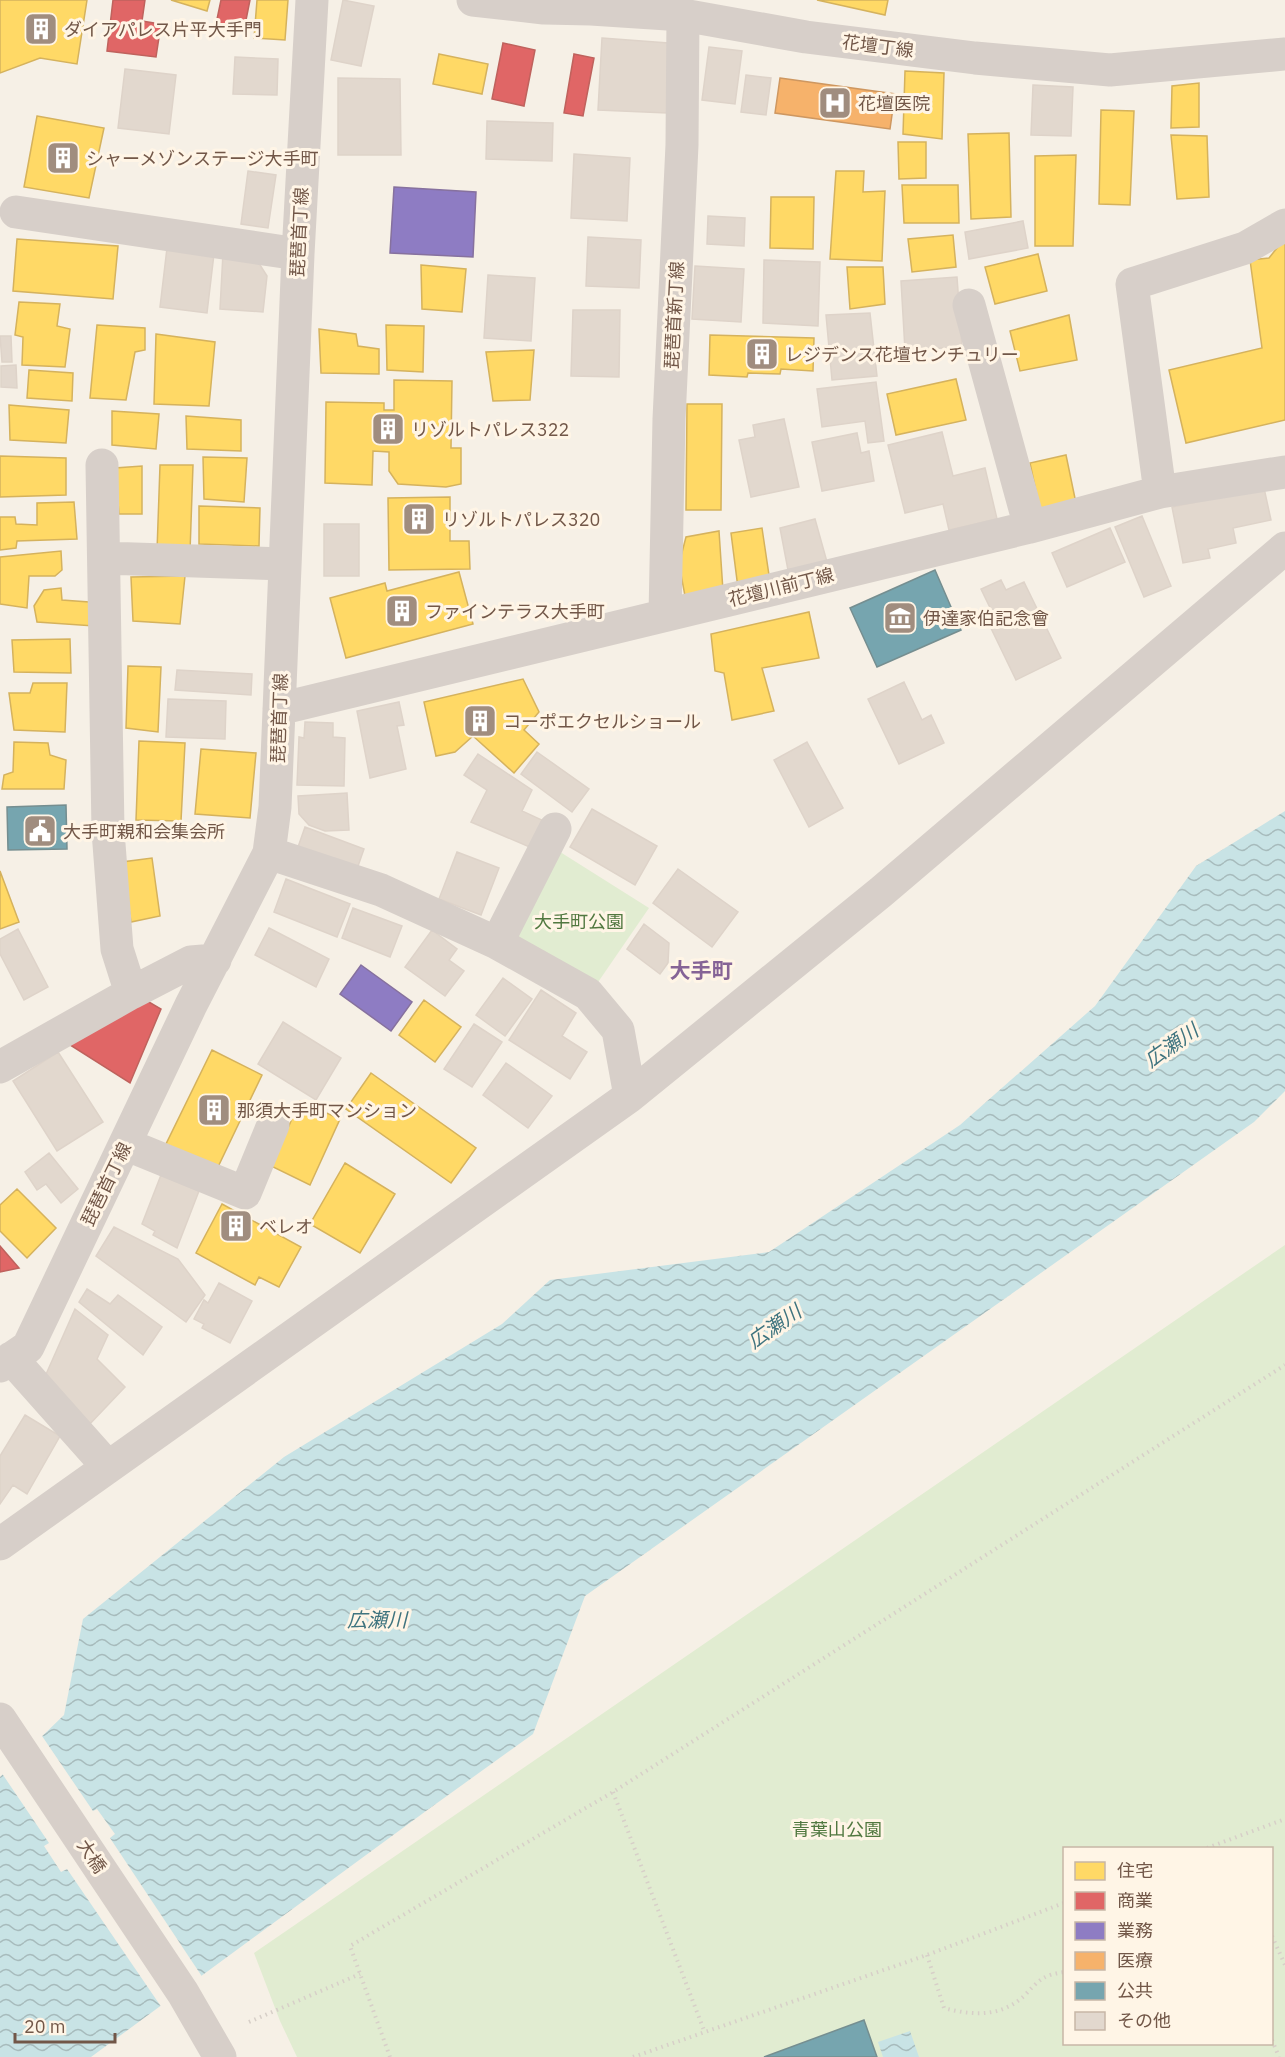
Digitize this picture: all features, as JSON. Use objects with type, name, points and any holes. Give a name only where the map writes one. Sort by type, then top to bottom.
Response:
[{"type":"street","name":"琵琶首丁線","points":[[5,1362],[28,1347],[214,960],[269,853],[275,807],[298,254],[312,0]]},
{"type":"street","name":"花壇丁線","points":[[473,0],[683,15],[806,36],[964,57],[1110,70],[1285,54]]},
{"type":"street","name":"琵琶首新丁線","points":[[665,615],[669,419],[682,145],[683,15]]},
{"type":"street","points":[[16,212],[298,254]]},
{"type":"street","points":[[1160,492],[1132,284],[1245,248],[1285,225]]},
{"type":"street","points":[[969,305],[1030,527]]},
{"type":"street","points":[[102,465],[108,831],[117,949],[131,993]]},
{"type":"street","name":"花壇川前丁線","points":[[279,709],[1030,527],[1160,492],[1285,472]]},
{"type":"street","points":[[0,1544],[630,1096],[880,892],[1285,548]]},
{"type":"street","points":[[104,558],[285,564]]},
{"type":"street","points":[[497,943],[555,829]]},
{"type":"street","points":[[269,853],[381,890],[497,943],[588,994],[618,1030],[630,1096]]},
{"type":"street","points":[[0,1067],[131,993],[190,963],[214,960]]},
{"type":"street","points":[[125,1144],[245,1193],[273,1125]]},
{"type":"street","points":[[5,1362],[108,1467]]},
{"type":"street","name":"大橋","points":[[0,1719],[183,1993],[220,2057]]},
{"type":"path","points":[[390,2057],[350,1946],[613,1792],[1285,1365]]},
{"type":"path","points":[[613,1792],[705,2033]]},
{"type":"path","points":[[1210,1847],[1285,1819]]},
{"type":"path","points":[[1224,1842],[1227,1847]]},
{"type":"path","points":[[633,2057],[927,1955],[1063,1904]]},
{"type":"path","points":[[1273,1938],[1285,1965]]},
{"type":"path","points":[[927,1955],[944,2008],[960,2012],[981,2014],[1002,2011],[1023,1996],[1036,1981],[1049,1974],[1063,1971]]},
{"type":"path","points":[[249,2022],[360,1974]]},
{"type":"path","points":[[1273,2042],[1279,2057]]},
{"type":"green space","name":"大手町公園","points":[[557,850],[649,908],[594,988],[514,938]]},
{"type":"green space","name":"青葉山公園","points":[[1285,1245],[1285,2057],[297,2057],[280,2021],[254,1953]]},
{"type":"water","name":"広瀬川","points":[[1285,811],[1285,1091],[1254,1122],[585,1596],[533,1734],[91,2057],[0,2057],[0,1777],[64,1715],[83,1619],[284,1457],[502,1324],[550,1280],[769,1252],[960,1125],[1095,1006],[1196,866]]},
{"type":"water","points":[[910,2031],[919,2057],[883,2057],[878,2042]]},
{"type":"pier","points":[[40,1733],[93,1811],[97,1809],[115,1834],[110,1838],[203,1978],[162,2008],[67,1869],[61,1872],[44,1846],[49,1843],[1,1772]]},
{"type":"building: 住宅","name":"ダイアパレス片平大手門","points":[[0,0],[87,0],[77,64],[40,58],[0,73]]},
{"type":"building: 住宅","points":[[171,0],[210,0],[207,11]]},
{"type":"building: 住宅","points":[[257,0],[288,0],[285,40],[254,38]]},
{"type":"building: 住宅","points":[[817,0],[888,0],[885,15]]},
{"type":"building: 住宅","points":[[439,54],[488,64],[482,94],[433,84]]},
{"type":"building: 住宅","points":[[905,71],[944,73],[942,139],[903,134]]},
{"type":"building: 住宅","points":[[1199,83],[1199,127],[1171,128],[1172,86]]},
{"type":"building: 住宅","points":[[1101,110],[1134,111],[1130,205],[1099,204]]},
{"type":"building: 住宅","name":"シャーメゾンステージ大手町","points":[[37,116],[104,128],[89,198],[24,187]]},
{"type":"building: 住宅","points":[[1009,133],[1011,217],[971,219],[968,134]]},
{"type":"building: 住宅","points":[[1171,135],[1207,136],[1209,197],[1177,199]]},
{"type":"building: 住宅","points":[[898,142],[926,142],[926,178],[899,179]]},
{"type":"building: 住宅","points":[[1076,155],[1073,246],[1035,246],[1035,156]]},
{"type":"building: 住宅","points":[[836,171],[864,171],[863,192],[885,191],[882,261],[830,259]]},
{"type":"building: 住宅","points":[[902,185],[958,185],[959,223],[904,223]]},
{"type":"building: 住宅","points":[[771,197],[814,197],[813,249],[770,248]]},
{"type":"building: 住宅","points":[[953,235],[956,267],[912,272],[908,239]]},
{"type":"building: 住宅","points":[[1285,238],[1285,420],[1186,443],[1169,370],[1262,348],[1250,260],[1269,258]]},
{"type":"building: 住宅","points":[[17,239],[118,246],[113,299],[13,291]]},
{"type":"building: 住宅","points":[[1038,254],[1047,291],[995,304],[985,267]]},
{"type":"building: 住宅","points":[[421,265],[466,269],[462,312],[422,309]]},
{"type":"building: 住宅","points":[[847,267],[883,267],[885,304],[850,309]]},
{"type":"building: 住宅","points":[[19,302],[60,304],[57,326],[70,329],[65,367],[22,365],[23,337],[15,335]]},
{"type":"building: 住宅","points":[[1069,315],[1077,360],[1020,371],[1010,331]]},
{"type":"building: 住宅","points":[[97,325],[145,328],[145,350],[135,352],[126,400],[90,398]]},
{"type":"building: 住宅","points":[[386,325],[424,326],[423,372],[387,370]]},
{"type":"building: 住宅","points":[[319,329],[356,334],[358,346],[379,349],[379,374],[321,373]]},
{"type":"building: 住宅","points":[[156,334],[215,342],[209,406],[154,404]]},
{"type":"building: 住宅","name":"レジデンス花壇センチュリー","points":[[710,335],[814,338],[813,371],[781,369],[780,374],[748,373],[747,377],[709,375]]},
{"type":"building: 住宅","points":[[534,350],[530,400],[493,401],[486,352]]},
{"type":"building: 住宅","points":[[29,370],[73,373],[72,401],[27,398]]},
{"type":"building: 住宅","points":[[956,379],[966,420],[896,435],[887,394]]},
{"type":"building: 住宅","name":"リゾルトパレス322","points":[[394,380],[452,381],[451,448],[461,448],[461,484],[446,487],[398,484],[389,471],[389,452],[373,451],[372,485],[325,483],[326,402],[384,403],[384,410],[394,410]]},
{"type":"building: 住宅","points":[[687,404],[722,404],[721,510],[686,510]]},
{"type":"building: 住宅","points":[[9,405],[69,410],[66,443],[10,440]]},
{"type":"building: 住宅","points":[[112,411],[159,414],[156,449],[112,445]]},
{"type":"building: 住宅","points":[[186,416],[241,420],[241,451],[187,449]]},
{"type":"building: 住宅","points":[[1066,455],[1077,508],[1041,515],[1030,463]]},
{"type":"building: 住宅","points":[[0,456],[66,458],[66,495],[0,497]]},
{"type":"building: 住宅","points":[[203,457],[247,458],[244,502],[204,499]]},
{"type":"building: 住宅","points":[[160,465],[193,465],[190,552],[157,551]]},
{"type":"building: 住宅","points":[[142,466],[142,514],[119,514],[115,468]]},
{"type":"building: 住宅","name":"リゾルトパレス320","points":[[450,497],[450,541],[469,541],[470,569],[389,570],[388,498]]},
{"type":"building: 住宅","points":[[74,502],[77,539],[17,541],[16,548],[0,550],[0,517],[15,517],[16,524],[37,525],[37,503]]},
{"type":"building: 住宅","points":[[199,506],[260,508],[259,546],[199,544]]},
{"type":"building: 住宅","points":[[762,528],[770,582],[738,588],[731,533]]},
{"type":"building: 住宅","points":[[719,531],[723,591],[685,596],[679,564],[686,537]]},
{"type":"building: 住宅","points":[[61,551],[62,570],[55,576],[29,576],[27,608],[0,604],[0,557]]},
{"type":"building: 住宅","name":"ファインテラス大手町","points":[[459,572],[473,624],[346,658],[330,598],[385,583],[387,591]]},
{"type":"building: 住宅","points":[[185,576],[180,624],[133,621],[131,577]]},
{"type":"building: 住宅","points":[[61,588],[62,600],[89,602],[94,626],[37,622],[34,606],[44,590]]},
{"type":"building: 住宅","points":[[809,612],[819,658],[762,668],[774,711],[732,720],[724,673],[715,671],[711,634]]},
{"type":"building: 住宅","points":[[70,639],[71,673],[14,672],[12,640]]},
{"type":"building: 住宅","points":[[128,666],[161,667],[158,732],[126,728]]},
{"type":"building: 住宅","name":"コーポエクセルショール","points":[[523,679],[539,712],[524,730],[539,744],[514,773],[473,736],[455,752],[436,756],[424,702]]},
{"type":"building: 住宅","points":[[33,683],[67,683],[65,732],[14,730],[9,693],[30,693]]},
{"type":"building: 住宅","points":[[139,741],[185,743],[181,821],[136,820]]},
{"type":"building: 住宅","points":[[14,742],[48,743],[50,755],[66,760],[64,789],[2,789],[4,775],[13,772]]},
{"type":"building: 住宅","points":[[201,749],[256,753],[250,818],[195,814]]},
{"type":"building: 住宅","points":[[152,858],[160,916],[131,922],[122,862]]},
{"type":"building: 住宅","points":[[0,871],[19,922],[0,929]]},
{"type":"building: 住宅","points":[[424,1000],[461,1027],[435,1062],[399,1035]]},
{"type":"building: 住宅","name":"那須大手町マンション","points":[[212,1050],[262,1075],[217,1169],[166,1144]]},
{"type":"building: 住宅","points":[[371,1073],[476,1148],[451,1183],[346,1109]]},
{"type":"building: 住宅","points":[[300,1101],[340,1119],[310,1185],[271,1166]]},
{"type":"building: 住宅","points":[[345,1163],[395,1194],[360,1253],[310,1224]]},
{"type":"building: 住宅","points":[[17,1189],[56,1228],[27,1258],[0,1231],[0,1205]]},
{"type":"building: 住宅","name":"ベレオ","points":[[222,1204],[301,1247],[279,1287],[259,1277],[255,1285],[196,1253]]},
{"type":"building: 商業","points":[[113,0],[145,0],[142,21],[161,24],[156,57],[107,51]]},
{"type":"building: 商業","points":[[221,0],[250,0],[244,30],[216,24]]},
{"type":"building: 商業","points":[[503,43],[535,50],[524,106],[492,99]]},
{"type":"building: 商業","points":[[574,54],[594,58],[583,116],[564,113]]},
{"type":"building: 商業","points":[[142,998],[161,1009],[130,1083],[67,1043]]},
{"type":"building: 商業","points":[[0,1246],[19,1268],[0,1272]]},
{"type":"building: 業務","points":[[394,187],[476,192],[473,257],[390,253]]},
{"type":"building: 業務","points":[[361,965],[412,1002],[391,1031],[340,994]]},
{"type":"building: 医療","points":[[780,78],[895,94],[890,129],[775,113]]},
{"type":"building: 公共","points":[[935,570],[961,630],[877,667],[850,608]]},
{"type":"building: 公共","points":[[66,805],[67,849],[8,850],[7,807]]},
{"type":"building: 公共","points":[[864,2020],[877,2057],[764,2057]]},
{"type":"building: その他","points":[[343,0],[374,6],[361,66],[331,60]]},
{"type":"building: その他","points":[[602,38],[668,43],[667,113],[598,110]]},
{"type":"building: その他","points":[[709,47],[742,51],[735,104],[702,100]]},
{"type":"building: その他","points":[[235,57],[278,59],[277,95],[233,94]]},
{"type":"building: その他","points":[[125,69],[176,75],[169,134],[118,128]]},
{"type":"building: その他","points":[[746,75],[771,78],[766,115],[741,112]]},
{"type":"building: その他","points":[[338,78],[400,79],[401,155],[338,155]]},
{"type":"building: その他","points":[[1033,85],[1073,87],[1071,136],[1031,135]]},
{"type":"building: その他","points":[[487,121],[553,123],[552,161],[486,159]]},
{"type":"building: その他","points":[[574,154],[630,158],[627,221],[571,218]]},
{"type":"building: その他","points":[[248,171],[276,175],[268,228],[241,224]]},
{"type":"building: その他","points":[[708,216],[745,218],[744,246],[707,244]]},
{"type":"building: その他","points":[[1023,221],[1028,248],[969,259],[965,232]]},
{"type":"building: その他","points":[[588,237],[641,240],[639,288],[586,286]]},
{"type":"building: その他","points":[[167,248],[214,254],[207,313],[160,307]]},
{"type":"building: その他","points":[[223,253],[255,257],[267,276],[263,312],[220,309]]},
{"type":"building: その他","points":[[764,260],[820,262],[818,326],[763,323]]},
{"type":"building: その他","points":[[695,266],[744,269],[741,322],[692,319]]},
{"type":"building: その他","points":[[488,275],[535,278],[531,341],[484,338]]},
{"type":"building: その他","points":[[957,277],[962,347],[905,350],[901,281]]},
{"type":"building: その他","points":[[573,310],[620,310],[619,377],[571,376]]},
{"type":"building: その他","points":[[870,313],[877,376],[832,380],[826,315]]},
{"type":"building: その他","points":[[0,336],[11,336],[12,362],[2,362]]},
{"type":"building: その他","points":[[16,365],[17,388],[1,387],[1,366]]},
{"type":"building: その他","points":[[876,382],[884,441],[868,443],[865,421],[822,427],[817,389]]},
{"type":"building: その他","points":[[784,419],[799,487],[751,497],[739,440],[755,437],[753,425]]},
{"type":"building: その他","points":[[942,432],[953,476],[985,468],[997,519],[949,530],[943,504],[905,513],[888,445]]},
{"type":"building: その他","points":[[857,433],[861,453],[869,451],[874,481],[822,491],[812,442]]},
{"type":"building: その他","points":[[1264,488],[1271,520],[1233,528],[1236,543],[1208,549],[1210,558],[1183,563],[1172,507]]},
{"type":"building: その他","points":[[1142,516],[1171,586],[1144,597],[1115,527]]},
{"type":"building: その他","points":[[815,519],[827,562],[788,570],[780,528]]},
{"type":"building: その他","points":[[324,524],[359,524],[359,576],[324,576]]},
{"type":"building: その他","points":[[1110,528],[1125,562],[1067,587],[1052,553]]},
{"type":"building: その他","points":[[1001,580],[1006,590],[1024,582],[1061,658],[1016,680],[988,622],[995,618],[981,589]]},
{"type":"building: その他","points":[[177,670],[252,674],[251,695],[175,690]]},
{"type":"building: その他","points":[[904,682],[922,720],[931,715],[944,743],[899,764],[868,699]]},
{"type":"building: その他","points":[[168,699],[226,701],[225,739],[166,737]]},
{"type":"building: その他","points":[[399,702],[404,725],[397,726],[406,769],[370,778],[357,711]]},
{"type":"building: その他","points":[[305,722],[333,723],[333,737],[345,738],[344,786],[297,785],[299,737],[304,738]]},
{"type":"building: その他","points":[[807,742],[843,808],[809,827],[774,760]]},
{"type":"building: その他","points":[[537,752],[589,789],[572,812],[521,774]]},
{"type":"building: その他","points":[[478,754],[532,790],[522,811],[544,821],[532,848],[471,822],[487,790],[464,775]]},
{"type":"building: その他","points":[[347,793],[349,830],[325,831],[309,825],[299,814],[298,796]]},
{"type":"building: その他","points":[[592,809],[657,846],[635,885],[570,847]]},
{"type":"building: その他","points":[[305,827],[364,849],[357,869],[298,847]]},
{"type":"building: その他","points":[[457,852],[499,868],[481,915],[439,899]]},
{"type":"building: その他","points":[[678,869],[738,912],[712,947],[653,903]]},
{"type":"building: その他","points":[[286,879],[350,904],[337,937],[274,912]]},
{"type":"building: その他","points":[[353,908],[402,926],[390,957],[342,938]]},
{"type":"building: その他","points":[[644,924],[669,943],[668,963],[660,974],[627,949]]},
{"type":"building: その他","points":[[269,928],[329,959],[316,987],[255,955]]},
{"type":"building: その他","points":[[18,929],[48,987],[24,1000],[0,954],[0,939]]},
{"type":"building: その他","points":[[432,930],[457,949],[449,960],[464,971],[445,996],[405,967]]},
{"type":"building: その他","points":[[503,978],[532,999],[505,1036],[476,1015]]},
{"type":"building: その他","points":[[541,990],[576,1013],[562,1036],[587,1052],[570,1079],[509,1040]]},
{"type":"building: その他","points":[[283,1022],[341,1058],[316,1100],[258,1064]]},
{"type":"building: その他","points":[[474,1024],[502,1042],[472,1087],[444,1069]]},
{"type":"building: その他","points":[[58,1052],[103,1122],[57,1151],[13,1081]]},
{"type":"building: その他","points":[[506,1063],[552,1096],[528,1128],[483,1095]]},
{"type":"building: その他","points":[[49,1153],[78,1189],[61,1203],[46,1184],[37,1190],[25,1172]]},
{"type":"building: その他","points":[[161,1175],[199,1191],[177,1248],[153,1235],[155,1231],[142,1224]]},
{"type":"building: その他","points":[[114,1227],[178,1259],[205,1295],[186,1322],[96,1256]]},
{"type":"building: その他","points":[[219,1283],[252,1301],[230,1343],[202,1328],[204,1324],[194,1319],[204,1300],[208,1303]]},
{"type":"building: その他","points":[[87,1289],[110,1304],[118,1295],[162,1327],[143,1355],[79,1302]]},
{"type":"building: その他","points":[[75,1309],[108,1335],[97,1359],[125,1387],[88,1426],[43,1381]]},
{"type":"building: その他","points":[[25,1415],[60,1436],[27,1494],[13,1485],[0,1504],[0,1456]]},
{"type":"place","name":"ダイアパレス片平大手門","points":[[41,29]]},
{"type":"place","name":"花壇医院","points":[[835,103]]},
{"type":"place","name":"シャーメゾンステージ大手町","points":[[63,158]]},
{"type":"place","name":"レジデンス花壇センチュリー","points":[[762,354]]},
{"type":"place","name":"リゾルトパレス322","points":[[388,429]]},
{"type":"place","name":"リゾルトパレス320","points":[[419,519]]},
{"type":"place","name":"ファインテラス大手町","points":[[402,611]]},
{"type":"place","name":"伊達家伯記念會","points":[[900,618]]},
{"type":"place","name":"コーポエクセルショール","points":[[480,721]]},
{"type":"place","name":"大手町親和会集会所","points":[[40,831]]},
{"type":"place","name":"那須大手町マンション","points":[[214,1110]]},
{"type":"place","name":"ベレオ","points":[[236,1226]]},
{"type":"district","name":"大手町","points":[[701,970]]}]
